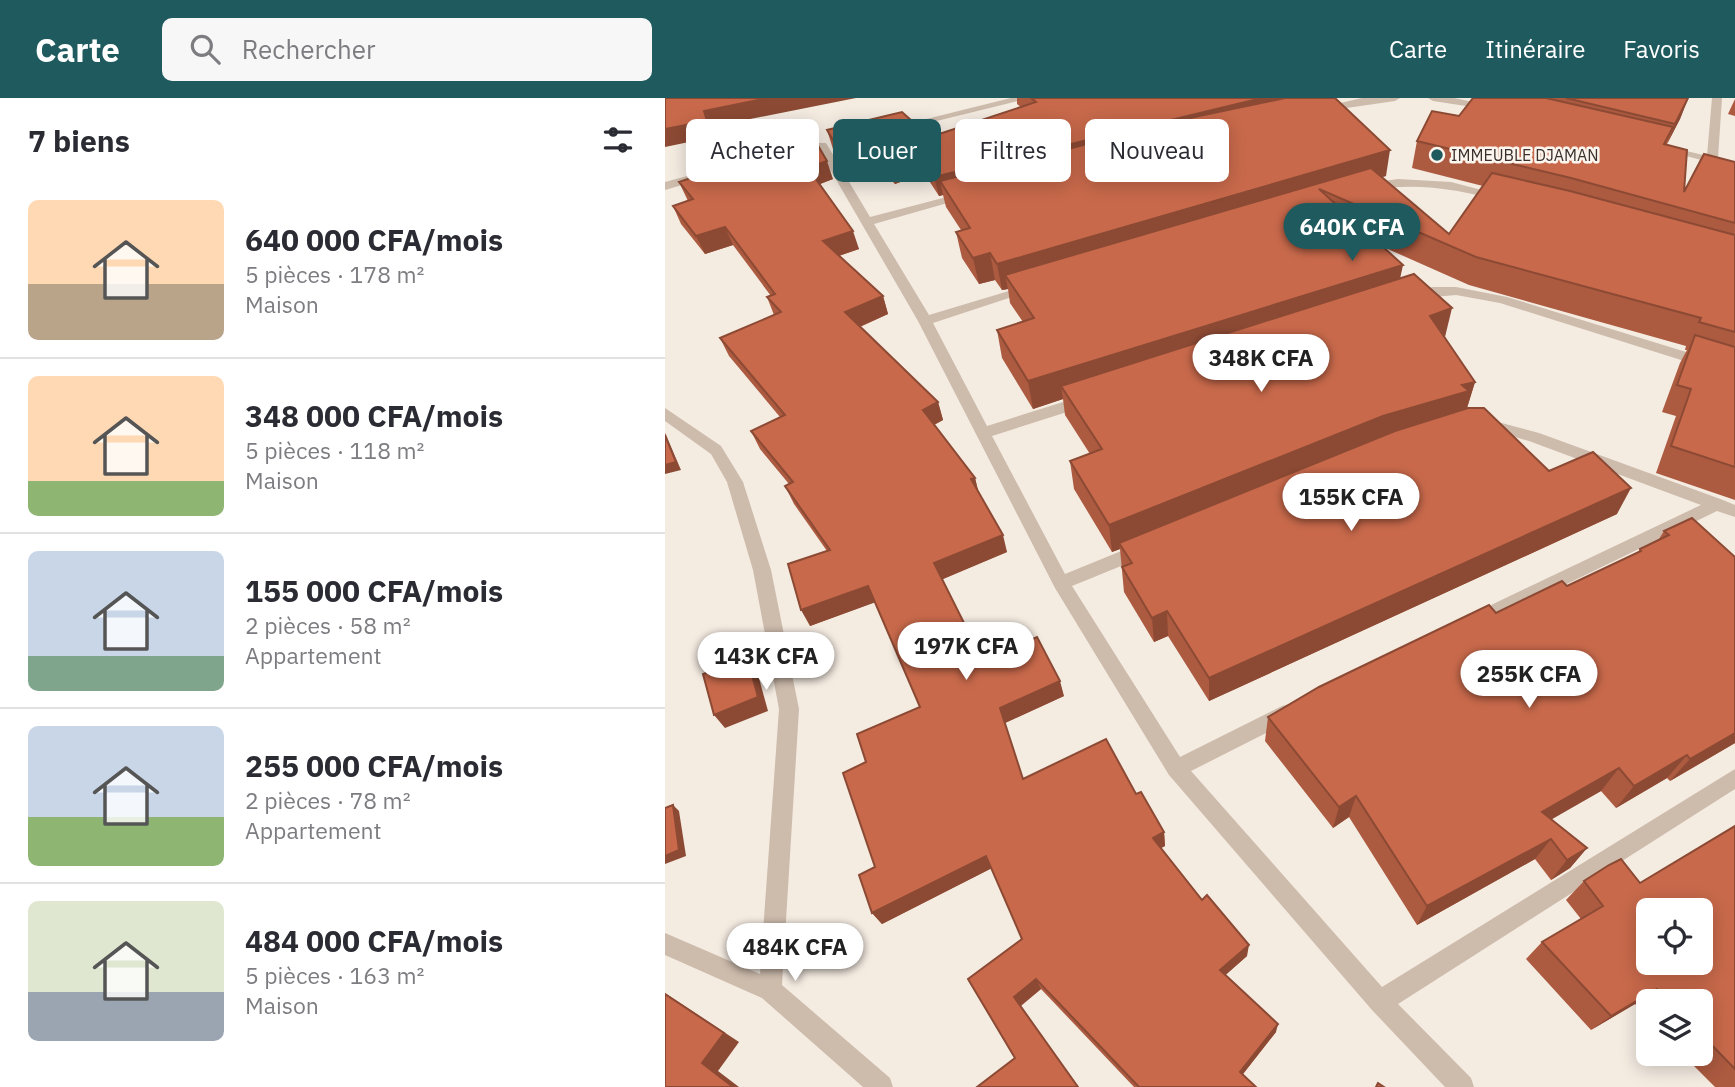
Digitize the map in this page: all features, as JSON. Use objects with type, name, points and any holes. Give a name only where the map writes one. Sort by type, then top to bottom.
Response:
[{"type":"street","points":[[933,119],[1025,98]]},
{"type":"street","points":[[1308,112],[1374,99],[1395,98]]},
{"type":"street","points":[[1433,98],[1501,109]]},
{"type":"street","points":[[1712,160],[1717,98]]},
{"type":"street","points":[[822,145],[925,321],[1061,583],[1176,769],[1380,1002],[1462,1087]]},
{"type":"street","points":[[1659,148],[1735,166]]},
{"type":"street","points":[[665,186],[686,180]]},
{"type":"street","points":[[1350,192],[1385,183],[1432,184],[1516,201]]},
{"type":"street","points":[[867,222],[973,194]]},
{"type":"street","points":[[925,321],[1043,285]]},
{"type":"street","points":[[1402,298],[1439,292],[1472,294],[1735,372]]},
{"type":"street","points":[[983,433],[1098,397]]},
{"type":"street","points":[[665,413],[716,450],[735,481],[762,570],[789,709],[770,990]]},
{"type":"street","points":[[1472,427],[1499,427],[1534,437],[1726,508]]},
{"type":"street","points":[[1459,629],[1726,508]]},
{"type":"street","points":[[1061,583],[1151,547]]},
{"type":"street","points":[[1176,769],[1311,701]]},
{"type":"street","points":[[1380,1002],[1735,778]]},
{"type":"street","points":[[665,944],[770,990],[881,1087]]},
{"type":"building","points":[[665,98],[768,98],[704,111],[706,119],[686,119],[686,125],[665,129]]},
{"type":"building","points":[[1031,98],[1262,98],[1175,119],[1085,119],[1085,141],[1071,144],[1071,119],[985,119],[1036,102]]},
{"type":"building","points":[[1285,98],[1335,98],[1390,150],[997,264],[990,253],[973,258],[956,232],[970,228],[941,181],[955,177],[955,182],[1071,182],[1071,148],[1085,145],[1085,182],[1229,182],[1229,119],[1187,119]]},
{"type":"building","points":[[1473,98],[1546,98],[1673,127],[1664,144],[1687,150],[1684,192],[1704,154],[1735,162],[1735,223],[1571,178],[1417,141],[1432,111],[1459,116]]},
{"type":"building","points":[[1566,98],[1688,98],[1675,124]]},
{"type":"building","points":[[902,112],[910,119],[873,119]]},
{"type":"building","points":[[833,129],[833,140],[827,130]]},
{"type":"building","points":[[955,129],[955,172],[941,175],[941,133]]},
{"type":"building","points":[[819,147],[827,161],[819,164]]},
{"type":"building","points":[[1371,168],[1449,234],[1492,173],[1735,235],[1735,332],[1699,322],[1701,318],[1476,257],[1319,189],[1403,265],[1028,381],[997,330],[1034,318],[1005,275]]},
{"type":"building","points":[[686,180],[686,182],[818,182],[853,231],[823,241],[883,296],[845,312],[938,402],[923,410],[975,478],[971,479],[1003,535],[934,563],[983,661],[1037,637],[1060,681],[1000,708],[1023,779],[1106,739],[1136,794],[1141,792],[1164,832],[1153,838],[1202,900],[1207,895],[1249,945],[1220,970],[1278,1024],[1240,1072],[1256,1087],[1139,1087],[1036,979],[1014,997],[1078,1087],[977,1087],[1015,1058],[968,979],[1022,939],[986,856],[872,913],[859,875],[875,867],[843,773],[866,762],[857,734],[920,707],[868,586],[801,610],[788,564],[830,550],[785,486],[793,482],[751,431],[785,415],[720,338],[781,312],[767,297],[775,294],[725,227],[696,236],[673,206],[693,199],[679,182]]},
{"type":"building","points":[[1414,274],[1452,308],[1430,316],[1475,382],[1462,385],[1469,391],[1383,416],[1109,525],[1070,461],[1102,449],[1061,386]]},
{"type":"building","points":[[1695,335],[1735,347],[1735,467],[1671,446],[1691,389],[1677,385]]},
{"type":"building","points":[[1468,408],[1484,408],[1549,471],[1593,452],[1631,488],[1209,678],[1167,611],[1152,618],[1122,567],[1132,563],[1119,543],[1395,431]]},
{"type":"building","points":[[665,435],[676,462],[665,465]]},
{"type":"building","points":[[1692,518],[1735,557],[1735,733],[1690,759],[1687,755],[1634,786],[1619,768],[1542,812],[1587,848],[1567,860],[1551,839],[1427,906],[1356,796],[1339,807],[1268,717],[1319,687],[1489,605],[1496,613],[1562,581],[1567,586],[1641,551],[1640,549],[1669,535],[1664,531]]},
{"type":"building","points":[[747,657],[758,697],[714,715],[703,674]]},
{"type":"building","points":[[673,805],[679,850],[665,856],[665,808]]},
{"type":"building","points":[[1735,826],[1735,1069],[1713,1046],[1713,989],[1636,989],[1636,1001],[1611,1016],[1542,942],[1603,906],[1584,881],[1621,859],[1640,883]]},
{"type":"building","points":[[665,994],[724,1033],[702,1063],[733,1087],[665,1087]]},
{"type":"place","name":"IMMEUBLE DJAMAN","points":[[1437,155]]}]
